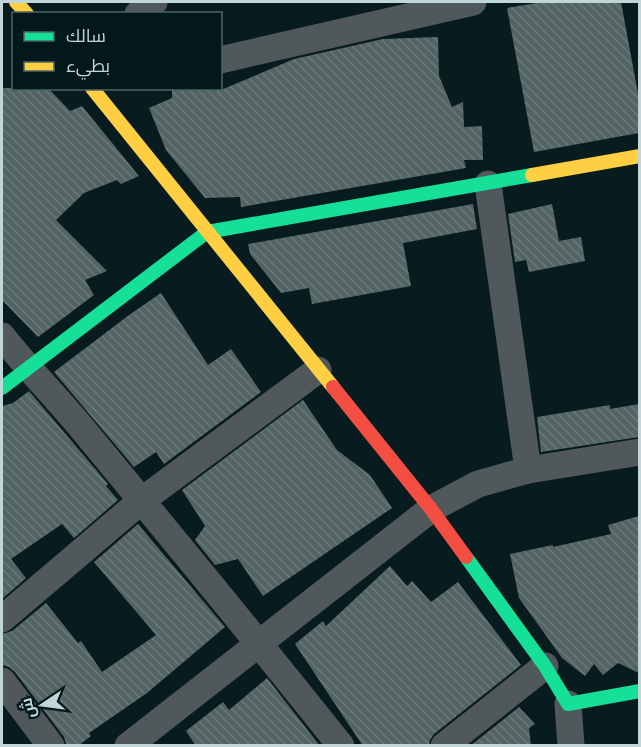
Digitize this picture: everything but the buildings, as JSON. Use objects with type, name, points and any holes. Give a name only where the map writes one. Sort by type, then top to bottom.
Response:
[{"type":"street","points":[[141,12],[154,2]]},
{"type":"street","points":[[222,60],[472,2]]},
{"type":"street","points":[[98,90],[207,232],[431,508],[545,666],[568,704],[571,746]]},
{"type":"street","points":[[2,388],[207,232],[639,156]]},
{"type":"street","points":[[488,184],[528,470]]},
{"type":"street","points":[[2,336],[260,643],[341,746]]},
{"type":"street","points":[[2,619],[141,501],[318,370]]},
{"type":"street","points":[[128,746],[431,508],[478,484],[528,470],[639,452]]},
{"type":"street","points":[[444,746],[545,666]]},
{"type":"street","points":[[2,681],[51,746]]},
{"type":"street","points":[[568,704],[639,691]]},
{"type":"traffic: fast","points":[[2,388],[207,232],[532,175]]},
{"type":"traffic: fast","points":[[466,557],[545,666],[568,704],[640,691]]},
{"type":"traffic: slow","points":[[16,2],[25,12]]},
{"type":"traffic: slow","points":[[94,90],[333,387]]},
{"type":"traffic: slow","points":[[532,175],[640,156]]},
{"type":"traffic: jam","points":[[333,387],[431,509],[466,557]]}]
